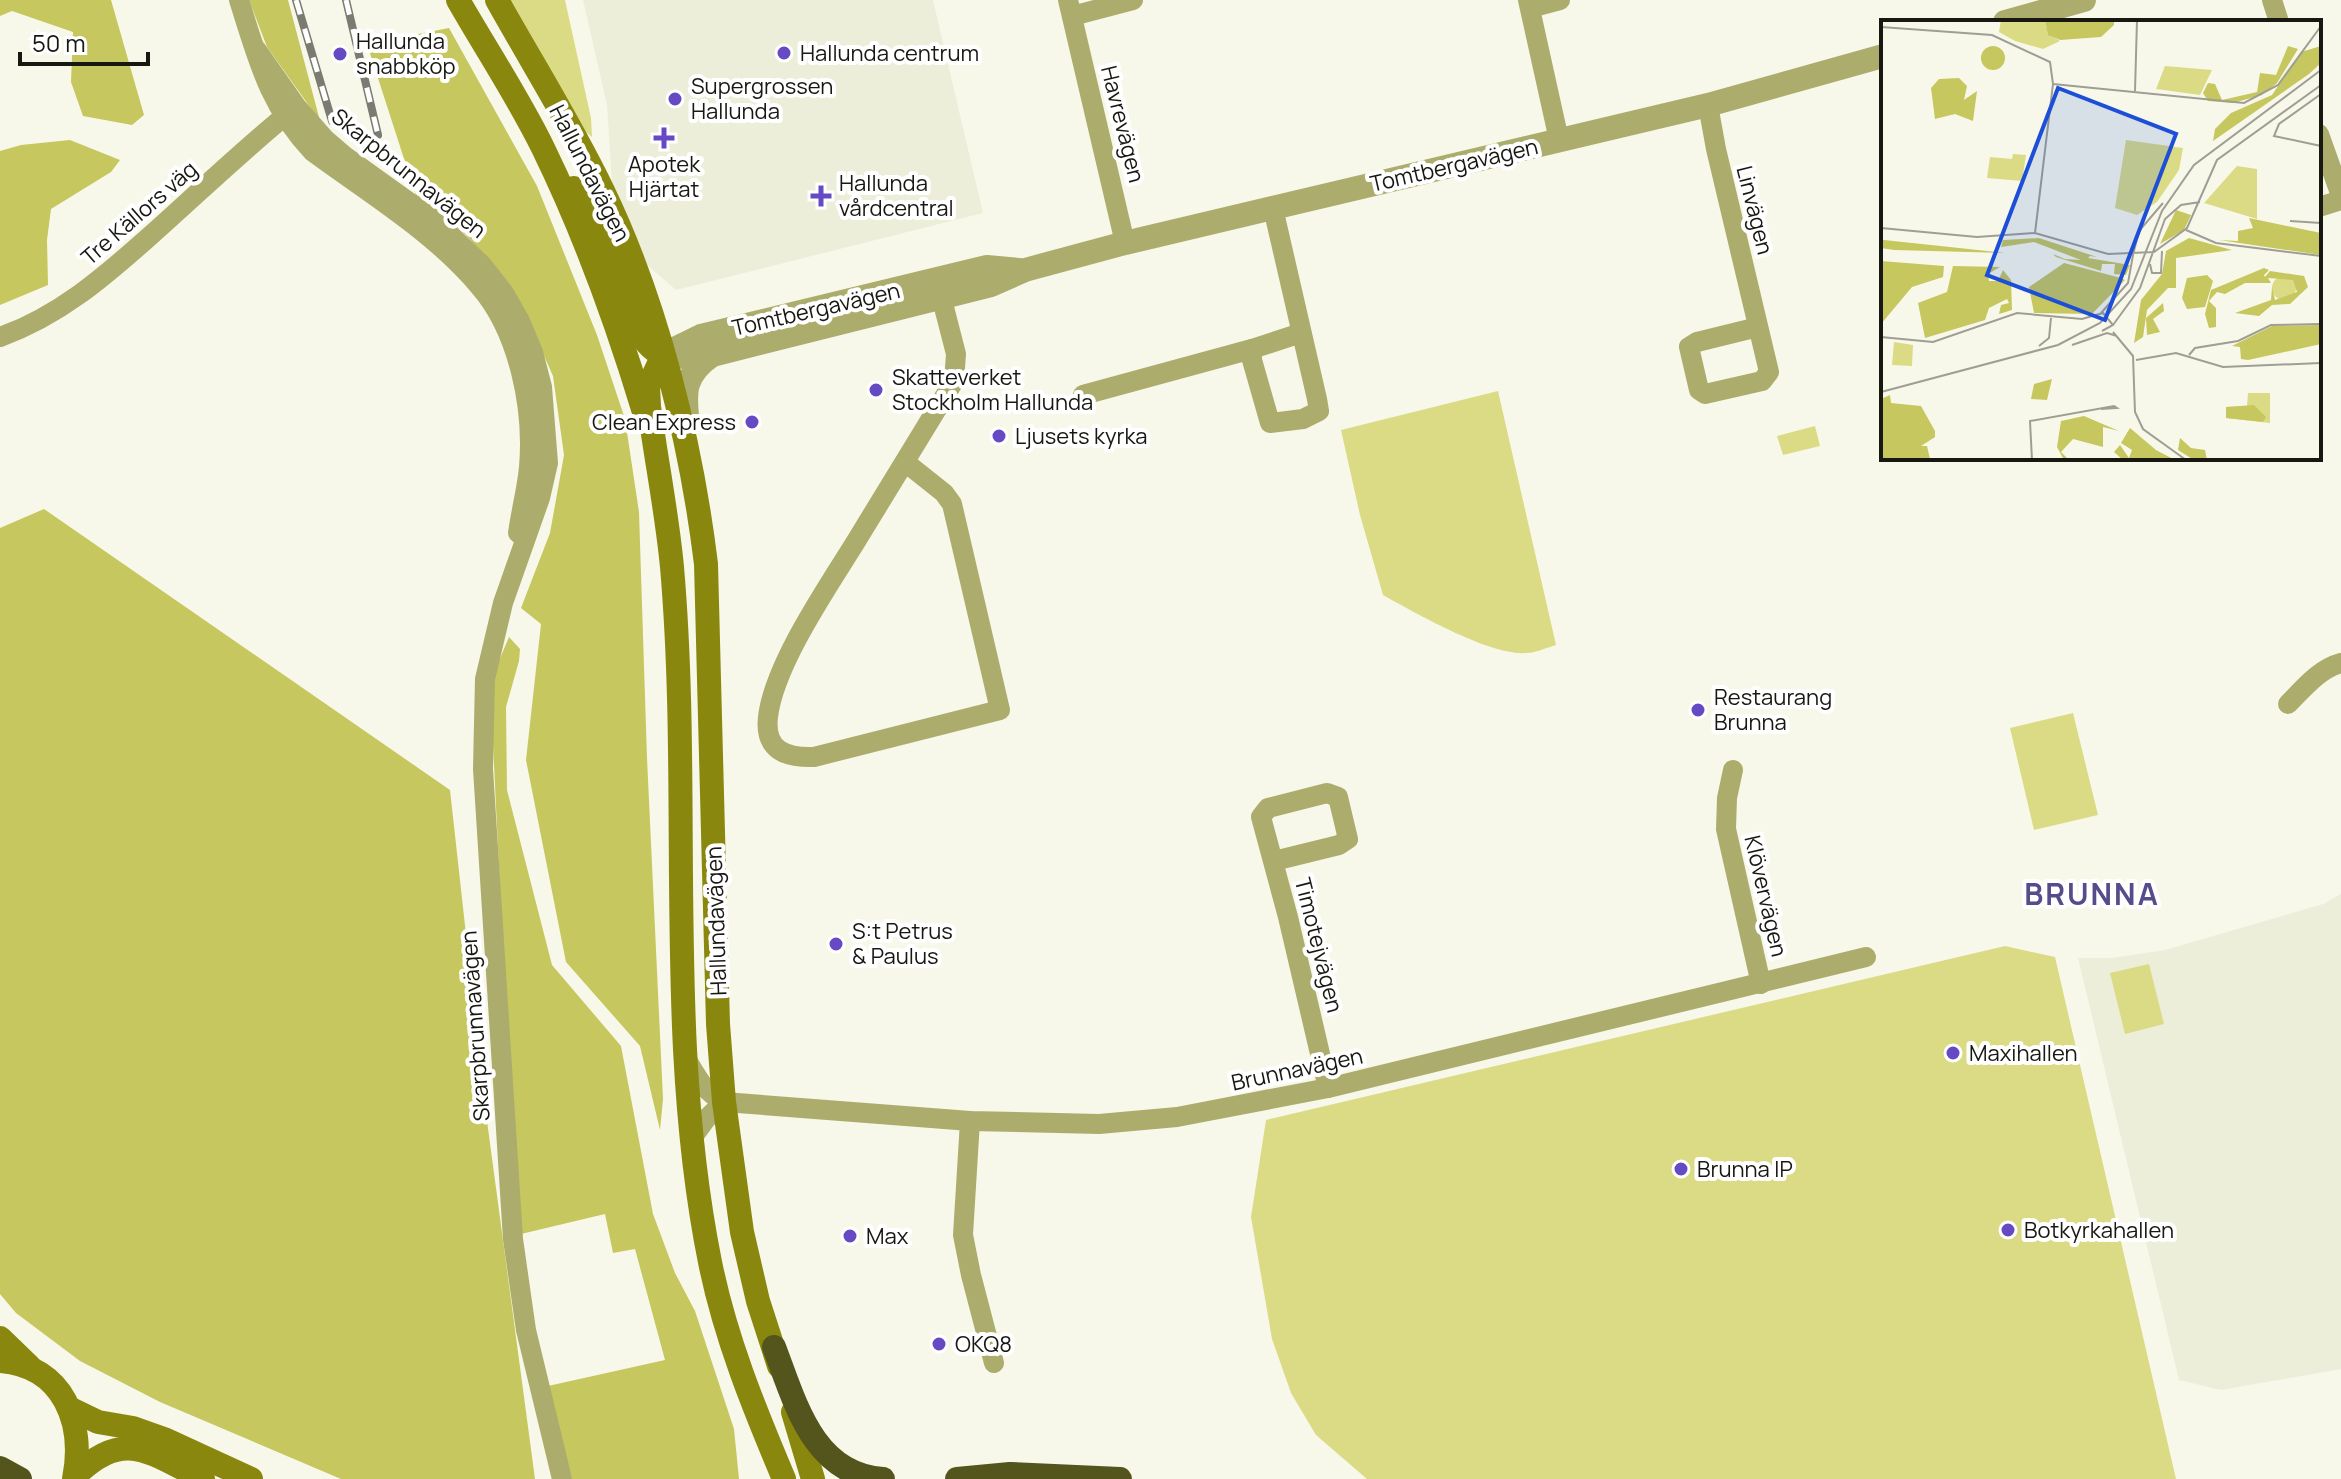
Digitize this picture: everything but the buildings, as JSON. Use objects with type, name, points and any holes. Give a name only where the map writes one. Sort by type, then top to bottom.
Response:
[{"type":"highway","points":[[774,1347],[800,1416],[825,1455],[847,1470],[883,1479]]},
{"type":"highway","points":[[0,1468],[20,1479]]},
{"type":"highway","points":[[957,1479],[1010,1474],[1120,1479]]},
{"type":"main road","name":"Hallundavägen","points":[[458,0],[542,146],[597,223],[644,342],[663,355]]},
{"type":"main road","name":"Hallundavägen","points":[[497,0],[602,188],[636,267],[663,355],[698,502],[706,564],[718,1024],[724,1102],[742,1232],[761,1311],[813,1479]]},
{"type":"main road","name":"Hallundavägen","points":[[542,146],[603,287],[655,450]]},
{"type":"main road","name":"Hallundavägen","points":[[663,355],[648,387],[672,568],[686,1058],[692,1138],[711,1263],[722,1311],[740,1368],[784,1479]]},
{"type":"main road","points":[[0,1338],[61,1393],[69,1408],[79,1464],[113,1449],[143,1450],[203,1479]]},
{"type":"main road","points":[[0,1361],[31,1368]]},
{"type":"main road","points":[[740,1368],[769,1479]]},
{"type":"main road","points":[[69,1408],[98,1422],[133,1428],[164,1439],[251,1479]]},
{"type":"street","name":"Skarpbrunnavägen","points":[[239,0],[269,91],[290,112],[313,152],[456,261],[483,289],[517,359],[526,395],[529,467],[514,569],[485,679],[484,785],[513,1239],[526,1330],[562,1479]]},
{"type":"street","name":"Havrevägen","points":[[1125,243],[1070,8],[1133,0]]},
{"type":"street","points":[[1559,140],[1529,4],[1560,0]]},
{"type":"street","points":[[2012,20],[2084,0]]},
{"type":"street","points":[[2272,0],[2278,20]]},
{"type":"street","name":"Tomtbergavägen","points":[[663,355],[939,289],[991,285],[1025,270],[1125,243],[1708,105],[1881,57]]},
{"type":"street","name":"Linvägen","points":[[1708,105],[1758,327]]},
{"type":"street","name":"Tre Källors väg","points":[[0,337],[36,323],[65,306],[115,268],[290,112]]},
{"type":"street","points":[[2321,140],[2341,198],[2321,206]]},
{"type":"street","points":[[1252,349],[1252,360],[1270,423],[1303,419],[1319,411],[1273,208]]},
{"type":"street","name":"Tomtbergavägen","points":[[636,267],[656,314],[666,326],[706,345]]},
{"type":"street","points":[[905,462],[944,493],[952,504],[1000,710],[814,757],[794,758],[779,752],[770,736],[767,719],[789,654],[823,594],[954,381],[956,354],[939,289]]},
{"type":"street","points":[[1083,395],[1301,333]]},
{"type":"street","name":"Tomtbergavägen","points":[[698,502],[686,393],[689,377],[706,345]]},
{"type":"street","points":[[2288,704],[2314,677],[2341,663]]},
{"type":"street","name":"Klövervägen","points":[[1733,770],[1727,798],[1726,829],[1761,984]]},
{"type":"street","name":"Timotejvägen","points":[[1274,861],[1328,1088]]},
{"type":"street","name":"Brunnavägen","points":[[724,1102],[970,1121],[1114,1123],[1177,1117],[1328,1088],[1866,957]]},
{"type":"street","points":[[686,1058],[702,1086],[710,1095],[724,1102],[692,1138]]},
{"type":"street","points":[[970,1121],[963,1235],[994,1363]]},
{"type":"shaded area","points":[[0,0],[111,0],[144,115],[132,125],[83,116],[71,82],[73,32],[12,11],[0,16]]},
{"type":"shaded area","points":[[249,0],[288,0],[320,121],[267,47]]},
{"type":"shaded area","points":[[510,0],[565,0],[591,118],[592,137],[582,129]]},
{"type":"shaded area","points":[[583,0],[933,0],[983,213],[676,290],[646,264],[612,184],[607,105]]},
{"type":"shaded area","points":[[449,28],[537,186],[597,335],[625,419],[639,512],[663,1099],[660,1130],[640,1046],[566,962],[526,760],[541,624],[521,608],[550,533],[564,455],[553,376],[531,326],[496,268],[465,234],[416,196],[367,44]]},
{"type":"shaded area","points":[[70,140],[120,160],[111,172],[51,209],[47,240],[48,285],[0,305],[0,151],[21,145]]},
{"type":"shaded area","points":[[1498,391],[1556,645],[1529,653],[1511,652],[1474,641],[1383,595],[1360,515],[1341,430]]},
{"type":"shaded area","points":[[1815,426],[1820,446],[1783,455],[1777,436]]},
{"type":"shaded area","points":[[44,509],[450,790],[485,1106],[535,1479],[341,1479],[160,1402],[80,1361],[16,1313],[0,1294],[0,528]]},
{"type":"shaded area","points":[[509,637],[520,649],[506,707],[507,790],[552,965],[621,1046],[653,1214],[675,1273],[695,1311],[734,1429],[739,1479],[572,1479],[548,1386],[665,1360],[635,1249],[613,1253],[605,1214],[521,1234],[505,992],[490,682]]},
{"type":"shaded area","points":[[2073,713],[2098,815],[2034,830],[2010,728]]},
{"type":"shaded area","points":[[2341,894],[2341,1369],[2221,1390],[2179,1380],[2078,958],[2112,958],[2165,950],[2323,904]]},
{"type":"shaded area","name":"Brunna IP","points":[[2005,946],[2055,957],[2176,1479],[1367,1479],[1316,1435],[1291,1393],[1272,1339],[1251,1217],[1266,1120]]},
{"type":"shaded area","points":[[2149,964],[2164,1024],[2125,1034],[2110,973]]},
{"type":"railway","points":[[296,0],[332,121]]},
{"type":"railway","points":[[346,0],[378,135]]},
{"type":"place","name":"Hallunda centrum","points":[[784,53]]},
{"type":"place","name":"Hallunda snabbköp","points":[[340,54]]},
{"type":"place","name":"Supergrossen Hallunda","points":[[675,99]]},
{"type":"place","name":"Apotek Hjärtat","points":[[664,138]]},
{"type":"place","name":"Hallunda vårdcentral","points":[[821,196]]},
{"type":"place","name":"Skatteverket Stockholm Hallunda","points":[[876,390]]},
{"type":"place","name":"Clean Express","points":[[752,422]]},
{"type":"place","name":"Ljusets kyrka","points":[[999,436]]},
{"type":"place","name":"Restaurang Brunna","points":[[1698,710]]},
{"type":"place","name":"S:t Petrus & Paulus","points":[[836,944]]},
{"type":"place","name":"Maxihallen","points":[[1953,1053]]},
{"type":"place","name":"Brunna IP","points":[[1681,1169]]},
{"type":"place","name":"Botkyrkahallen","points":[[2008,1230]]},
{"type":"place","name":"Max","points":[[850,1236]]},
{"type":"place","name":"OKQ8","points":[[939,1344]]},
{"type":"district","name":"BRUNNA","points":[[2092,893]]}]
